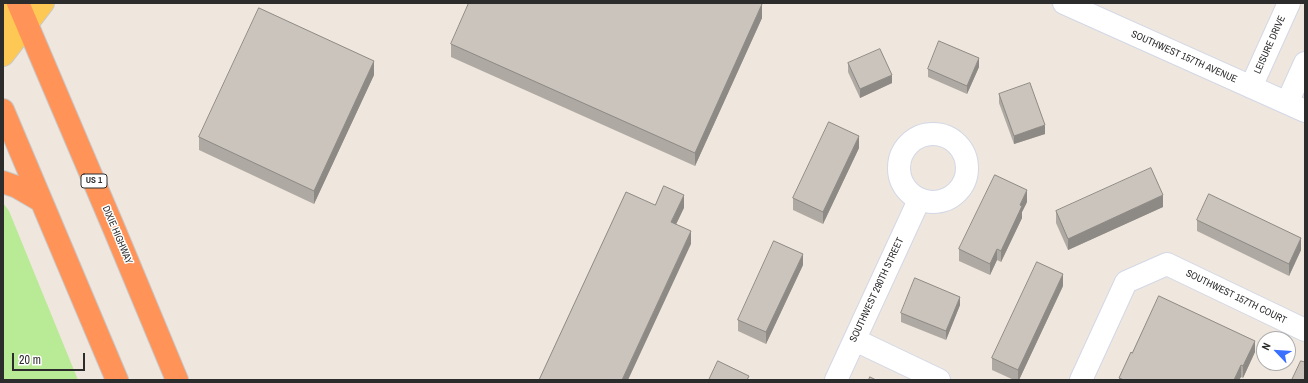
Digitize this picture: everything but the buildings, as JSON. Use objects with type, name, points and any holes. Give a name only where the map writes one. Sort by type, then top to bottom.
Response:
[{"type":"highway","name":"DIXIE HIGHWAY","points":[[18,3],[177,380]]},
{"type":"highway","points":[[3,110],[117,380]]},
{"type":"highway","points":[[3,182],[17,186],[41,201]]},
{"type":"main road","points":[[3,27],[10,3]]},
{"type":"main road","points":[[3,55],[44,3]]},
{"type":"street","name":"SOUTHWEST 157TH AVENUE","points":[[1064,3],[1296,107]]},
{"type":"street","name":"LEISURE DRIVE","points":[[1251,87],[1289,3]]},
{"type":"street","points":[[1296,107],[1305,63]]},
{"type":"street","name":"SOUTHWEST 290TH STREET","points":[[836,380],[919,200]]},
{"type":"street","name":"SOUTHWEST 157TH COURT","points":[[1081,380],[1126,282],[1167,264],[1305,330]]},
{"type":"street","points":[[855,340],[939,380]]},
{"type":"green space","points":[[3,203],[9,211],[78,380],[3,380]]}]
